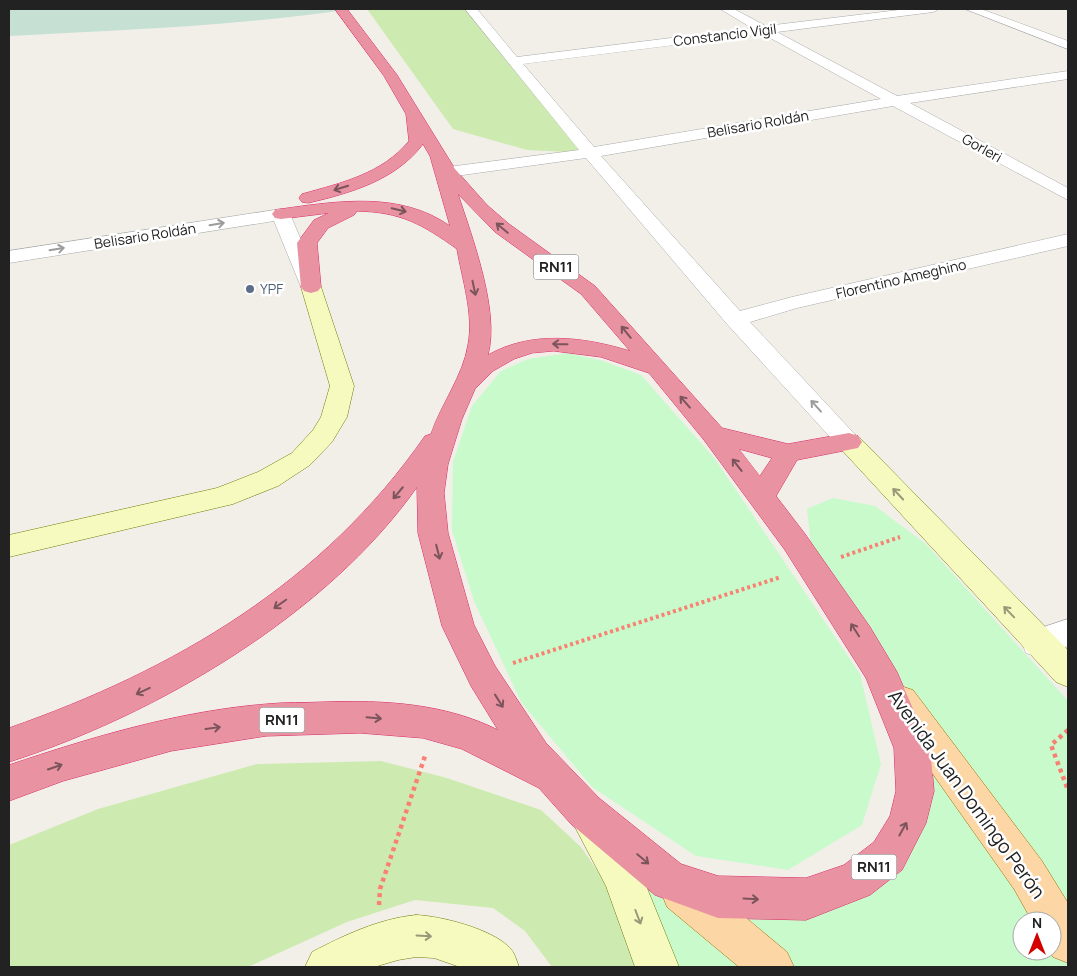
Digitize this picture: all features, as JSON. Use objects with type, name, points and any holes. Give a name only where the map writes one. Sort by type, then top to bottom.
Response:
[{"type":"highway","name":"RN11","points":[[341,9],[390,75],[443,164],[481,209],[502,228],[593,294],[713,434],[812,567],[880,672],[912,748],[915,791],[907,823],[888,856],[856,881],[806,899],[718,897],[670,881],[585,811],[552,776],[533,755],[482,676],[458,626],[433,533],[430,493],[435,464],[453,410],[474,365],[480,344],[479,311],[466,247],[443,164]]},
{"type":"highway","points":[[281,214],[304,199],[364,181],[410,153],[418,141],[412,114]]},
{"type":"highway","points":[[281,214],[338,207],[369,206],[411,213],[432,223],[466,247]]},
{"type":"highway","points":[[311,288],[306,243],[312,233],[332,217],[369,206]]},
{"type":"highway","name":"RN11","points":[[9,745],[36,736],[147,690],[228,640],[289,597],[333,561],[374,520],[411,477],[472,378],[486,366],[512,352],[534,345],[560,343],[595,347],[624,354],[657,370]]},
{"type":"highway","points":[[713,434],[788,453],[849,442]]},
{"type":"highway","points":[[761,497],[788,453]]},
{"type":"highway","name":"RN11","points":[[9,782],[63,764],[171,735],[266,720],[360,717],[435,725],[469,734],[552,776]]},
{"type":"main road","points":[[9,546],[223,497],[268,479],[301,459],[323,436],[334,417],[342,386],[311,288]]},
{"type":"main road","points":[[849,442],[928,528],[1068,672]]},
{"type":"main road","name":"Avenida Juan Domingo Perón","points":[[880,672],[1028,875],[1068,942]]},
{"type":"main road","points":[[585,811],[622,875],[657,967]]},
{"type":"main road","points":[[670,881],[772,967]]},
{"type":"main road","points":[[327,967],[376,942],[424,934],[464,945],[493,962],[497,967]]},
{"type":"street","points":[[471,9],[516,61],[590,153],[735,319],[849,442]]},
{"type":"street","name":"Gorleri","points":[[726,9],[1068,196]]},
{"type":"street","name":"Constancio Vigil","points":[[516,61],[933,9]]},
{"type":"street","points":[[971,9],[1068,45]]},
{"type":"street","name":"Belisario Roldán","points":[[443,164],[590,153],[895,101],[1068,75]]},
{"type":"street","points":[[281,214],[311,288]]},
{"type":"street","name":"Belisario Roldán","points":[[9,257],[281,214]]},
{"type":"street","name":"Florentino Ameghino","points":[[735,319],[1068,240]]},
{"type":"street","points":[[1038,643],[1068,632]]},
{"type":"path","points":[[482,676],[502,666],[928,528]]},
{"type":"path","points":[[376,942],[380,889],[435,725]]},
{"type":"path","points":[[1068,730],[1051,745],[1068,790]]},
{"type":"green space","points":[[9,9],[351,9],[266,20],[9,36]]},
{"type":"green space","points":[[367,9],[471,9],[590,153],[527,150],[453,129]]},
{"type":"green space","points":[[568,353],[603,361],[641,375],[715,459],[860,674],[881,764],[862,825],[788,870],[696,856],[592,787],[521,702],[474,601],[452,530],[453,462],[472,406],[501,371],[528,359]]},
{"type":"green space","points":[[833,498],[875,506],[926,544],[1068,701],[1068,967],[663,967],[625,875],[861,885],[918,791],[811,545],[807,509]]},
{"type":"green space","points":[[381,761],[447,778],[541,810],[581,847],[652,951],[657,967],[552,967],[525,931],[493,908],[415,900],[347,922],[248,967],[9,967],[9,845],[98,809],[257,764]]},
{"type":"place","name":"YPF","points":[[250,289]]}]
